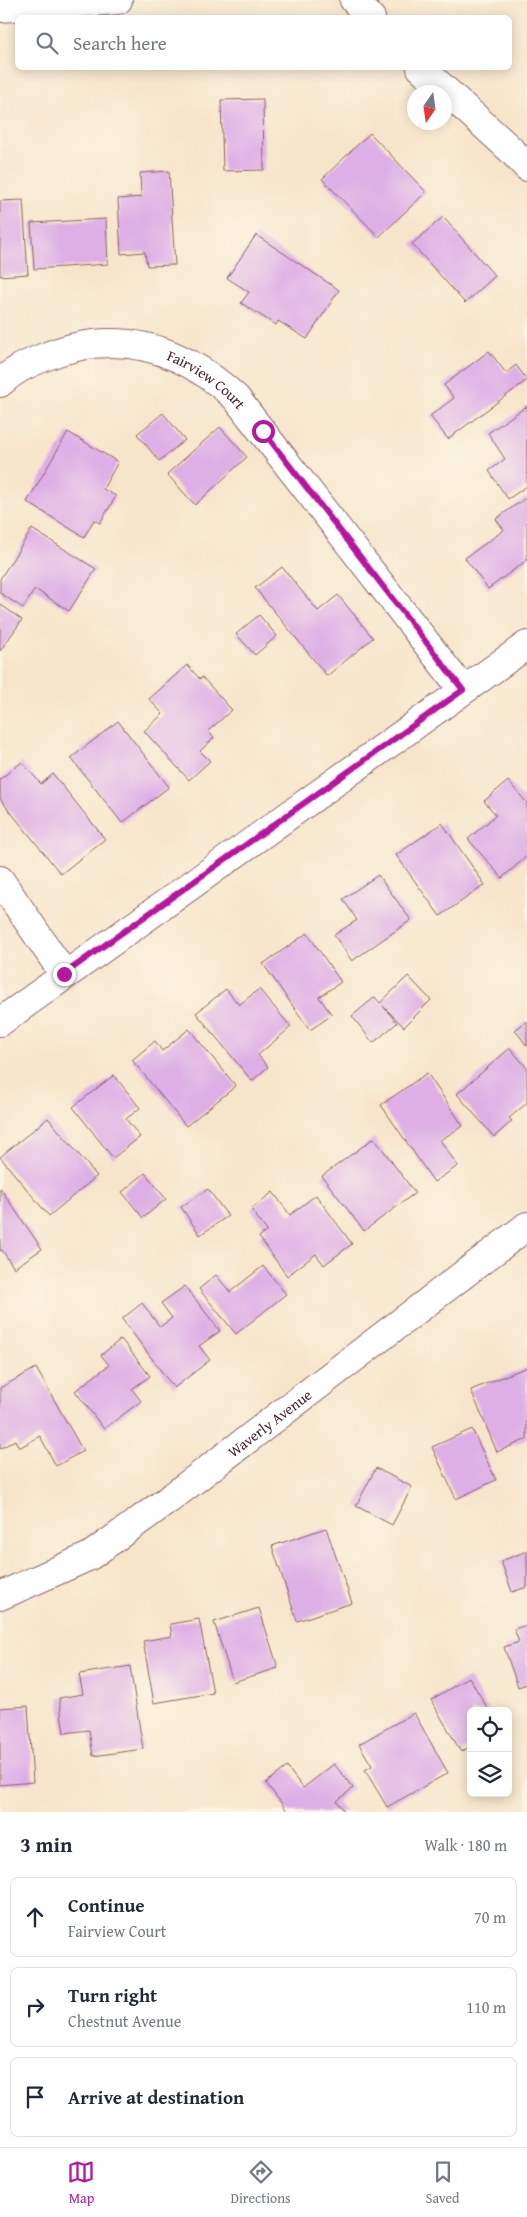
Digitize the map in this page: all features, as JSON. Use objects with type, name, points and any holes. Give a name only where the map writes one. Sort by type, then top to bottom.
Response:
[{"type":"street","points":[[0,8],[118,0]]},
{"type":"street","points":[[354,0],[368,15]]},
{"type":"street","points":[[423,70],[527,167]]},
{"type":"street","name":"Fairview Court","points":[[0,383],[13,370],[54,353],[80,346],[108,343],[154,349],[197,366],[236,398],[463,690]]},
{"type":"street","points":[[0,1022],[64,974],[527,644]]},
{"type":"street","points":[[0,880],[64,974]]},
{"type":"street","name":"Waverly Avenue","points":[[0,1596],[90,1556],[168,1500],[527,1226]]},
{"type":"building","points":[[263,99],[264,170],[223,171],[221,100]]},
{"type":"building","points":[[370,133],[426,192],[379,237],[322,179]]},
{"type":"building","points":[[169,171],[175,265],[147,266],[145,252],[121,254],[118,199],[141,197],[140,173]]},
{"type":"building","points":[[23,200],[28,274],[0,276],[0,201]]},
{"type":"building","points":[[443,217],[495,276],[465,303],[412,244]]},
{"type":"building","points":[[106,219],[108,264],[34,269],[31,223]]},
{"type":"building","points":[[256,235],[339,290],[307,339],[278,321],[276,325],[241,303],[249,292],[227,278]]},
{"type":"building","points":[[489,351],[506,373],[516,365],[527,380],[448,439],[430,416],[454,398],[444,385]]},
{"type":"building","points":[[527,406],[527,486],[508,499],[489,471],[505,459],[488,433]]},
{"type":"building","points":[[163,413],[185,440],[159,461],[137,434]]},
{"type":"building","points":[[220,427],[247,457],[195,505],[167,474]]},
{"type":"building","points":[[68,432],[118,462],[103,489],[116,496],[100,523],[94,520],[84,537],[27,502]]},
{"type":"building","points":[[527,497],[527,560],[488,589],[465,558],[504,530],[496,519]]},
{"type":"building","points":[[32,529],[96,569],[69,611],[35,589],[23,608],[0,593],[0,579]]},
{"type":"building","points":[[282,567],[318,611],[338,595],[373,638],[327,676],[255,588]]},
{"type":"building","points":[[0,604],[22,620],[0,651]]},
{"type":"building","points":[[259,615],[277,636],[255,655],[236,634]]},
{"type":"building","points":[[187,665],[200,679],[202,677],[232,710],[208,731],[214,738],[200,751],[210,761],[189,780],[144,731],[163,714],[149,699]]},
{"type":"building","points":[[118,721],[169,787],[122,823],[71,758]]},
{"type":"building","points":[[22,762],[41,784],[53,774],[105,839],[61,874],[0,799],[0,779]]},
{"type":"building","points":[[508,781],[527,803],[527,856],[502,878],[468,839],[496,815],[484,801]]},
{"type":"building","points":[[442,823],[485,885],[440,916],[396,855]]},
{"type":"building","points":[[378,875],[411,920],[352,961],[334,935],[357,920],[343,899]]},
{"type":"building","points":[[307,933],[341,982],[319,997],[332,1015],[310,1030],[263,964]]},
{"type":"building","points":[[408,976],[431,1000],[404,1027],[383,1006],[397,1023],[373,1043],[352,1016],[375,997],[380,1003]]},
{"type":"building","points":[[226,989],[239,1005],[259,989],[291,1027],[258,1055],[268,1067],[252,1081],[196,1013]]},
{"type":"building","points":[[527,1021],[527,1046],[515,1030]]},
{"type":"building","points":[[189,1029],[236,1086],[186,1126],[132,1060],[155,1041],[162,1051]]},
{"type":"building","points":[[510,1048],[527,1068],[527,1103],[509,1118],[512,1121],[494,1137],[457,1094]]},
{"type":"building","points":[[427,1073],[463,1126],[440,1140],[458,1166],[434,1182],[381,1105]]},
{"type":"building","points":[[114,1075],[140,1108],[126,1119],[140,1137],[113,1158],[73,1107]]},
{"type":"building","points":[[48,1118],[97,1176],[49,1216],[0,1157]]},
{"type":"building","points":[[374,1138],[415,1193],[364,1231],[322,1176]]},
{"type":"building","points":[[145,1173],[166,1199],[143,1218],[122,1192]]},
{"type":"building","points":[[0,1188],[42,1249],[14,1268],[2,1250],[0,1251]]},
{"type":"building","points":[[208,1189],[228,1216],[200,1235],[181,1207]]},
{"type":"building","points":[[273,1192],[290,1215],[316,1195],[352,1244],[324,1265],[316,1254],[287,1276],[259,1237],[267,1231],[251,1209]]},
{"type":"building","points":[[263,1266],[286,1294],[236,1334],[199,1289],[216,1275],[230,1292]]},
{"type":"building","points":[[185,1286],[220,1331],[199,1346],[210,1360],[174,1388],[122,1319],[142,1303],[160,1327],[172,1318],[161,1303]]},
{"type":"building","points":[[121,1339],[150,1376],[132,1389],[141,1401],[104,1429],[75,1391],[109,1365],[101,1355]]},
{"type":"building","points":[[527,1367],[527,1439],[497,1452],[471,1390]]},
{"type":"building","points":[[36,1368],[83,1451],[56,1466],[40,1436],[19,1448],[15,1440],[0,1449],[0,1388]]},
{"type":"building","points":[[472,1429],[496,1480],[456,1499],[432,1447]]},
{"type":"building","points":[[376,1468],[412,1487],[392,1525],[356,1506]]},
{"type":"building","points":[[326,1528],[352,1603],[297,1621],[272,1546]]},
{"type":"building","points":[[527,1551],[527,1587],[512,1592],[501,1561]]},
{"type":"building","points":[[259,1608],[278,1668],[233,1682],[214,1622]]},
{"type":"building","points":[[199,1619],[213,1693],[154,1703],[143,1641],[172,1636],[170,1624]]},
{"type":"building","points":[[527,1625],[527,1684],[518,1687],[504,1647],[519,1642],[514,1629]]},
{"type":"building","points":[[130,1666],[143,1749],[93,1756],[89,1730],[64,1733],[59,1698],[83,1694],[79,1674]]},
{"type":"building","points":[[469,1677],[487,1707],[467,1707],[467,1748],[461,1752],[431,1700]]},
{"type":"building","points":[[28,1706],[33,1782],[0,1785],[0,1708]]},
{"type":"building","points":[[414,1713],[448,1773],[387,1807],[365,1770],[372,1766],[359,1744]]},
{"type":"building","points":[[334,1764],[353,1788],[337,1801],[345,1812],[288,1812],[266,1783],[287,1767],[303,1788]]},
{"type":"route","points":[[64,974],[463,690],[263,431]]}]
